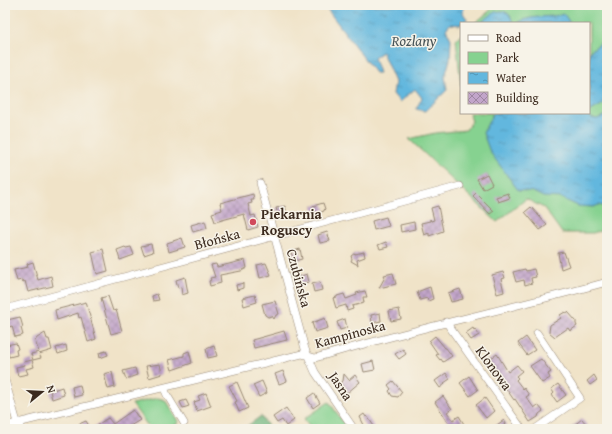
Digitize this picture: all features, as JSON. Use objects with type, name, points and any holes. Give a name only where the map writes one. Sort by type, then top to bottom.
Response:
[{"type":"street","name":"Czubińska","points":[[260,184],[308,356]]},
{"type":"street","name":"Błońska","points":[[5,310],[460,186]]},
{"type":"street","name":"Kampinoska","points":[[5,426],[19,426],[302,354],[315,358],[446,322],[564,294],[607,282]]},
{"type":"street","name":"Klonowa","points":[[446,322],[522,429]]},
{"type":"street","points":[[535,429],[580,398],[537,333]]},
{"type":"street","name":"Jasna","points":[[308,356],[321,381],[354,429]]},
{"type":"street","points":[[5,380],[19,426]]},
{"type":"street","points":[[164,388],[166,395],[184,423]]},
{"type":"green space","points":[[501,5],[607,5],[607,229],[593,233],[562,233],[544,208],[526,199],[497,222],[409,139],[435,133],[466,130],[472,121],[469,114],[590,114],[590,22],[476,22],[493,8]]},
{"type":"green space","points":[[460,36],[460,76],[456,39]]},
{"type":"green space","points":[[158,398],[165,400],[179,423],[165,429],[150,429],[132,404]]},
{"type":"green space","points":[[329,402],[348,429],[312,429],[304,419]]},
{"type":"green space","points":[[261,416],[270,429],[243,429]]},
{"type":"water","name":"Rozlany","points":[[324,5],[464,5],[463,13],[467,19],[465,22],[460,22],[460,25],[450,24],[446,29],[451,39],[450,59],[445,77],[447,90],[425,111],[416,109],[422,98],[415,89],[400,102],[393,94],[395,82],[382,52],[374,58],[379,73],[375,73]]},
{"type":"water","points":[[495,12],[506,12],[513,22],[481,22]]},
{"type":"water","points":[[564,14],[569,22],[520,22],[531,18]]},
{"type":"water","points":[[607,39],[607,102],[590,111],[590,51]]},
{"type":"water","points":[[492,114],[589,114],[591,118],[597,119],[607,115],[607,207],[599,205],[593,207],[578,206],[561,198],[543,197],[533,192],[518,190],[490,152],[483,133]]},
{"type":"building","points":[[487,174],[492,184],[483,189],[477,179]]},
{"type":"building","points":[[476,193],[494,211],[490,214],[473,196]]},
{"type":"building","points":[[508,193],[510,198],[498,202],[496,197]]},
{"type":"building","points":[[253,194],[254,200],[251,200],[252,203],[248,204],[251,216],[255,215],[258,227],[248,230],[244,214],[215,222],[212,213],[222,210],[220,203]]},
{"type":"building","points":[[323,203],[325,209],[324,211],[315,214],[313,206]]},
{"type":"building","points":[[285,206],[287,214],[279,217],[276,208]]},
{"type":"building","points":[[438,206],[443,231],[429,236],[429,233],[424,235],[421,223],[430,221],[430,219],[431,221],[434,220],[431,208]]},
{"type":"building","points":[[531,207],[547,225],[540,230],[525,212]]},
{"type":"building","points":[[386,217],[389,226],[374,230],[372,221]]},
{"type":"building","points":[[205,221],[207,228],[193,232],[191,225]]},
{"type":"building","points":[[414,222],[415,229],[401,232],[400,225]]},
{"type":"building","points":[[327,232],[330,241],[320,243],[318,235]]},
{"type":"building","points":[[182,238],[185,247],[169,252],[167,243]]},
{"type":"building","points":[[386,242],[388,247],[380,249],[378,245]]},
{"type":"building","points":[[151,244],[153,252],[144,255],[141,246]]},
{"type":"building","points":[[125,247],[131,247],[134,255],[120,260],[117,250]]},
{"type":"building","points":[[103,249],[108,271],[97,274],[92,252]]},
{"type":"building","points":[[300,249],[302,259],[294,261],[291,252]]},
{"type":"building","points":[[364,252],[365,257],[357,260],[358,265],[351,261],[351,256],[355,253]]},
{"type":"building","points":[[564,252],[569,266],[561,269],[558,253]]},
{"type":"building","points":[[245,260],[247,268],[241,271],[220,275],[221,283],[210,286],[210,278],[215,277],[211,265],[216,264],[217,267]]},
{"type":"building","points":[[33,262],[38,280],[51,276],[53,286],[28,292],[25,281],[17,281],[14,270],[28,267],[27,264]]},
{"type":"building","points":[[266,263],[271,275],[260,278],[257,265]]},
{"type":"building","points":[[525,269],[526,271],[534,269],[536,277],[531,278],[532,283],[525,285],[524,280],[516,282],[513,272]]},
{"type":"building","points":[[503,272],[505,278],[501,279],[504,292],[497,294],[492,275]]},
{"type":"building","points":[[393,273],[396,284],[379,288],[385,277],[384,275]]},
{"type":"building","points":[[307,274],[309,282],[300,284],[298,277]]},
{"type":"building","points":[[185,277],[188,293],[182,295],[181,287],[178,288],[176,280]]},
{"type":"building","points":[[320,282],[322,290],[314,292],[312,284]]},
{"type":"building","points":[[243,283],[243,288],[237,290],[236,285]]},
{"type":"building","points":[[430,287],[433,299],[428,301],[427,298],[420,300],[417,292]]},
{"type":"building","points":[[460,289],[463,299],[451,302],[448,293]]},
{"type":"building","points":[[365,291],[367,297],[363,297],[364,303],[352,306],[353,309],[347,311],[346,305],[336,308],[333,298],[344,294],[346,299],[357,295],[356,293]]},
{"type":"building","points":[[157,294],[159,300],[153,301],[152,296]]},
{"type":"building","points":[[255,295],[257,302],[244,306],[242,298]]},
{"type":"building","points":[[108,296],[113,311],[116,310],[122,331],[111,334],[101,298]]},
{"type":"building","points":[[275,301],[279,314],[276,315],[274,319],[272,316],[268,317],[265,315],[262,304]]},
{"type":"building","points":[[86,302],[96,339],[88,342],[81,317],[79,318],[78,313],[57,320],[55,310]]},
{"type":"building","points":[[399,309],[401,319],[391,321],[389,311]]},
{"type":"building","points":[[568,312],[576,321],[577,326],[570,331],[568,328],[555,337],[549,332],[550,325],[561,318],[560,315]]},
{"type":"building","points":[[380,313],[381,321],[372,323],[371,315]]},
{"type":"building","points":[[20,317],[23,327],[21,328],[23,335],[15,337],[12,326],[9,327],[7,320]]},
{"type":"building","points":[[325,318],[328,328],[315,332],[312,323]]},
{"type":"building","points":[[345,319],[347,328],[340,330],[337,322]]},
{"type":"building","points":[[473,328],[479,335],[471,340],[466,333]]},
{"type":"building","points":[[284,331],[287,340],[254,348],[252,340]]},
{"type":"building","points":[[45,333],[47,339],[49,339],[52,350],[39,354],[41,358],[33,360],[31,354],[39,352],[35,341]]},
{"type":"building","points":[[435,336],[452,356],[443,362],[436,355],[438,354],[429,341]]},
{"type":"building","points":[[526,337],[535,350],[527,355],[518,343]]},
{"type":"building","points":[[16,343],[18,349],[16,350],[17,355],[9,357],[6,345]]},
{"type":"building","points":[[66,345],[67,351],[58,354],[56,348]]},
{"type":"building","points":[[214,346],[217,356],[208,358],[206,349]]},
{"type":"building","points":[[403,349],[406,354],[399,359],[395,354]]},
{"type":"building","points":[[106,351],[108,355],[100,358],[99,353]]},
{"type":"building","points":[[189,351],[192,363],[172,370],[169,360],[184,356],[184,353]]},
{"type":"building","points":[[497,354],[508,372],[517,365],[522,371],[516,376],[518,378],[516,380],[529,395],[526,397],[534,408],[538,405],[543,411],[538,417],[530,422],[487,361]]},
{"type":"building","points":[[541,359],[551,372],[548,374],[550,378],[542,383],[530,366]]},
{"type":"building","points":[[32,360],[34,367],[26,369],[28,374],[18,376],[16,367],[25,365],[24,362]]},
{"type":"building","points":[[373,361],[375,370],[364,372],[362,364]]},
{"type":"building","points":[[160,364],[162,374],[149,378],[146,366]]},
{"type":"building","points":[[135,368],[137,375],[126,379],[123,371]]},
{"type":"building","points":[[283,371],[287,381],[279,384],[275,374]]},
{"type":"building","points":[[112,372],[115,387],[108,389],[104,374]]},
{"type":"building","points":[[446,373],[450,379],[440,388],[435,381]]},
{"type":"building","points":[[344,374],[349,380],[355,375],[360,382],[347,393],[340,383],[343,381]]},
{"type":"building","points":[[594,375],[597,380],[590,385],[587,381]]},
{"type":"building","points":[[469,376],[478,390],[470,396],[460,383]]},
{"type":"building","points":[[262,381],[267,393],[259,397],[253,385]]},
{"type":"building","points":[[393,381],[402,392],[398,397],[392,396],[389,391],[391,389],[388,385]]},
{"type":"building","points":[[237,382],[248,408],[239,412],[235,402],[237,401],[229,386]]},
{"type":"building","points":[[558,384],[566,395],[557,402],[552,395],[554,393],[551,389]]},
{"type":"building","points":[[80,385],[82,395],[74,397],[72,387]]},
{"type":"building","points":[[62,387],[64,395],[52,399],[50,391]]},
{"type":"building","points":[[206,393],[211,406],[197,411],[194,402],[200,400],[198,396]]},
{"type":"building","points":[[314,393],[320,403],[313,408],[307,398]]},
{"type":"building","points":[[443,396],[452,409],[447,412],[453,420],[459,416],[467,429],[454,429],[448,422],[435,402]]},
{"type":"building","points":[[485,398],[494,411],[486,418],[476,405]]},
{"type":"building","points":[[186,400],[189,406],[183,408],[180,402]]},
{"type":"building","points":[[286,408],[294,420],[286,426],[282,420],[277,423],[273,417]]},
{"type":"building","points":[[133,410],[140,420],[125,429],[91,429],[108,418],[113,424]]},
{"type":"building","points":[[364,414],[376,429],[366,429],[360,417]]},
{"type":"building","points":[[582,419],[590,429],[569,429]]},
{"type":"building","points":[[504,420],[508,429],[491,429]]},
{"type":"building","points":[[86,421],[91,429],[83,429],[79,424]]},
{"type":"place","name":"Piekarnia Roguscy","points":[[253,222]]}]
